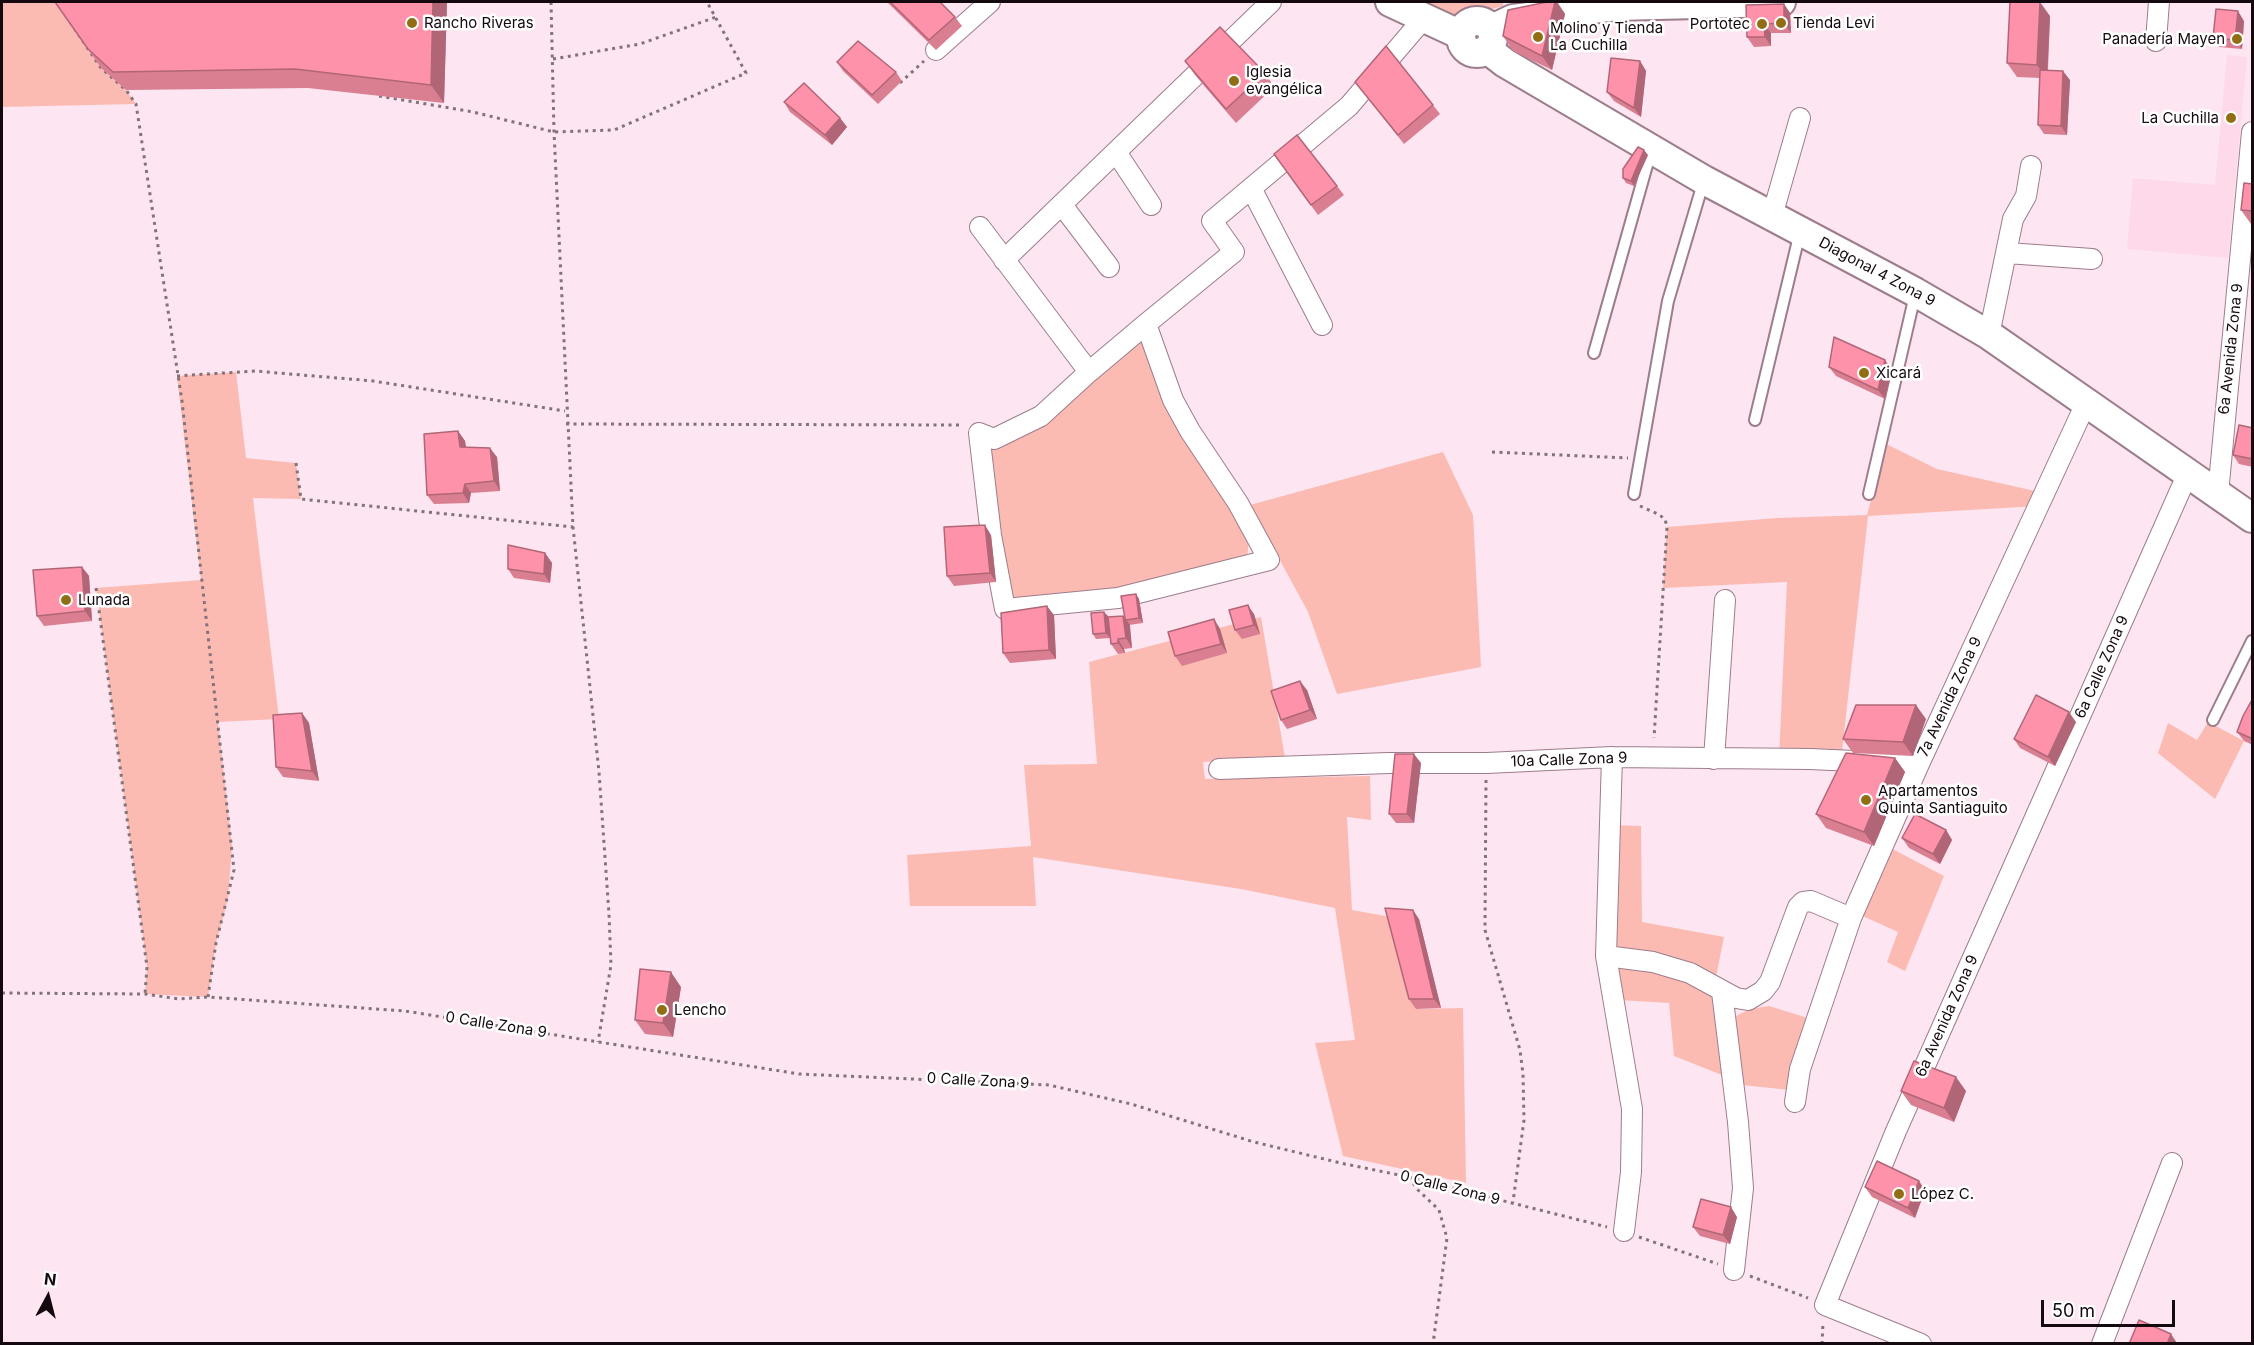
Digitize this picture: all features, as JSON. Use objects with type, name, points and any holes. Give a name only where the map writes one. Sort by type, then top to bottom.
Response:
[{"type":"main road","points":[[1390,2],[1461,35],[1467,50],[1478,53],[1501,25],[1616,4],[1781,2]]},
{"type":"main road","name":"Diagonal 4 Zona 9","points":[[1501,25],[1505,63],[1704,180],[1915,292],[1989,335],[2253,518]]},
{"type":"street","points":[[936,50],[990,2]]},
{"type":"street","points":[[1004,260],[1271,2]]},
{"type":"street","points":[[2156,41],[2159,2]]},
{"type":"street","points":[[979,432],[994,439],[1041,416],[1089,372],[1234,252],[1212,221],[1349,106],[1424,18]]},
{"type":"street","points":[[1772,216],[1800,118]]},
{"type":"street","name":"6a Avenida Zona 9","points":[[2218,494],[2253,132]]},
{"type":"street","points":[[1116,152],[1151,206]]},
{"type":"street","points":[[1989,335],[2013,219],[2026,196],[2031,166]]},
{"type":"street","points":[[1251,188],[1322,325]]},
{"type":"street","points":[[1062,205],[1109,267]]},
{"type":"street","points":[[980,227],[1089,372]]},
{"type":"street","points":[[2007,253],[2092,259]]},
{"type":"street","points":[[979,432],[991,535],[1005,609],[1118,598],[1269,560],[1238,503],[1190,431],[1173,400],[1146,324]]},
{"type":"street","name":"7a Avenida Zona 9","points":[[1795,1102],[1803,1059],[1851,918],[1919,764],[2087,401]]},
{"type":"street","name":"6a Calle Zona 9","points":[[2015,861],[2188,473]]},
{"type":"street","points":[[1714,759],[1725,600]]},
{"type":"street","points":[[1612,757],[1606,956],[1632,1109],[1631,1172],[1624,1231]]},
{"type":"street","name":"10a Calle Zona 9","points":[[1219,769],[1379,763],[1487,763],[1612,757],[1919,764]]},
{"type":"street","name":"6a Avenida Zona 9","points":[[1825,1305],[1896,1131],[2015,861]]},
{"type":"street","points":[[1606,956],[1653,962],[1690,973],[1722,992],[1744,1000],[1755,997],[1770,982],[1798,907],[1803,902],[1810,901],[1851,918]]},
{"type":"street","points":[[1722,992],[1741,1152],[1741,1218],[1734,1270]]},
{"type":"street","points":[[2102,1344],[2172,1163]]},
{"type":"street","points":[[1825,1305],[1920,1344]]},
{"type":"lane","points":[[1594,353],[1652,148]]},
{"type":"lane","points":[[1634,494],[1668,301],[1704,180]]},
{"type":"lane","points":[[1755,420],[1800,232]]},
{"type":"lane","points":[[1869,494],[1915,292]]},
{"type":"lane","points":[[2213,720],[2253,641]]},
{"type":"path","points":[[550,2],[566,424],[573,527],[599,772],[609,914],[611,964],[598,1042]]},
{"type":"path","points":[[377,95],[452,108],[554,132],[614,130],[746,73],[707,2]]},
{"type":"path","points":[[63,8],[71,26],[101,68],[126,90],[136,104],[177,376],[233,856],[232,886],[216,943],[208,996]]},
{"type":"path","points":[[552,59],[640,44],[716,17]]},
{"type":"path","points":[[894,89],[936,50]]},
{"type":"path","points":[[126,90],[137,90]]},
{"type":"path","points":[[177,376],[255,371],[373,381],[566,411]]},
{"type":"path","points":[[566,424],[955,423],[979,432]]},
{"type":"path","points":[[1492,452],[1640,459]]},
{"type":"path","points":[[296,463],[301,499],[573,527]]},
{"type":"path","points":[[1634,494],[1635,504],[1665,519],[1667,527],[1653,758]]},
{"type":"path","points":[[96,588],[147,967],[145,994]]},
{"type":"path","points":[[1487,763],[1485,930],[1520,1050],[1524,1120],[1513,1203]]},
{"type":"path","name":"0 Calle Zona 9","points":[[2,993],[145,994],[179,999],[208,996],[405,1011],[799,1074],[1048,1085],[1131,1104],[1254,1142],[1409,1177],[1624,1231],[1825,1305]]},
{"type":"path","points":[[1409,1177],[1418,1190],[1439,1210],[1448,1238],[1433,1344]]},
{"type":"shaded area","points":[[2,2],[61,2],[71,26],[101,68],[126,90],[136,104],[2,107]]},
{"type":"shaded area","points":[[1415,2],[1503,2],[1503,6],[1452,20]]},
{"type":"shaded area","name":"La Cuchilla","points":[[2227,55],[2247,57],[2228,258],[2127,249],[2133,178],[2215,185]]},
{"type":"shaded area","points":[[1143,334],[1152,370],[1204,468],[1249,539],[1247,559],[1178,579],[1030,605],[1008,602],[987,444]]},
{"type":"shaded area","points":[[236,372],[246,458],[296,463],[301,499],[253,498],[279,719],[218,722],[232,846],[228,899],[216,943],[208,997],[145,994],[147,967],[96,588],[201,580],[177,376]]},
{"type":"shaded area","points":[[1886,444],[1937,469],[2044,493],[2038,506],[1868,516],[1841,761],[1779,759],[1787,582],[1663,588],[1667,527],[1777,518],[1867,515]]},
{"type":"shaded area","points":[[1443,452],[1473,515],[1481,667],[1337,694],[1308,612],[1250,505]]},
{"type":"shaded area","points":[[1261,617],[1285,758],[1203,762],[1205,779],[1370,776],[1371,820],[1347,817],[1352,910],[1391,917],[1416,1009],[1463,1008],[1466,1183],[1343,1156],[1315,1043],[1355,1040],[1335,908],[1241,889],[1033,857],[1036,906],[910,906],[907,855],[1031,846],[1024,765],[1097,764],[1089,662]]},
{"type":"shaded area","points":[[2208,722],[2244,741],[2215,799],[2158,753],[2168,723],[2197,740]]},
{"type":"shaded area","points":[[1612,825],[1641,826],[1642,922],[1724,937],[1715,982],[1608,953]]},
{"type":"shaded area","points":[[1883,844],[1944,876],[1905,971],[1887,962],[1898,932],[1854,912]]},
{"type":"shaded area","points":[[1611,960],[1636,961],[1715,993],[1727,1077],[1674,1056],[1669,1003],[1618,1000]]},
{"type":"shaded area","points":[[1769,1006],[1811,1019],[1790,1090],[1742,1085],[1734,1017],[1750,1009]]},
{"type":"building","points":[[55,2],[433,2],[431,85],[295,69],[113,72],[88,49]]},
{"type":"building","points":[[890,2],[940,2],[955,17],[929,40]]},
{"type":"building","points":[[1555,2],[1542,56],[1503,36],[1508,10]]},
{"type":"building","points":[[2010,2],[2040,2],[2037,65],[2007,63]]},
{"type":"building","points":[[1784,4],[1784,23],[1764,24],[1765,37],[1747,37],[1746,5]]},
{"type":"building","points":[[2216,9],[2238,11],[2235,40],[2213,38]]},
{"type":"building","name":"Iglesia evangélica","points":[[1220,27],[1265,73],[1226,109],[1185,61]]},
{"type":"building","points":[[858,41],[896,72],[872,95],[837,62]]},
{"type":"building","points":[[1386,46],[1433,105],[1398,135],[1355,82]]},
{"type":"building","points":[[1611,58],[1640,61],[1634,108],[1607,92]]},
{"type":"building","points":[[2040,70],[2063,71],[2061,126],[2038,125]]},
{"type":"building","points":[[804,83],[840,118],[825,135],[784,102]]},
{"type":"building","points":[[1297,135],[1337,186],[1311,205],[1274,154]]},
{"type":"building","points":[[1638,147],[1644,150],[1631,181],[1623,178],[1623,169]]},
{"type":"building","points":[[2244,183],[2253,184],[2253,211],[2241,210]]},
{"type":"building","name":"Xicará","points":[[1834,337],[1885,360],[1878,390],[1829,367]]},
{"type":"building","points":[[2239,425],[2253,428],[2253,459],[2233,455]]},
{"type":"building","points":[[458,431],[460,447],[490,448],[494,481],[465,484],[463,493],[427,495],[424,434]]},
{"type":"building","points":[[985,525],[990,573],[947,576],[944,527]]},
{"type":"building","points":[[508,545],[545,553],[544,574],[508,569]]},
{"type":"building","name":"Lunada","points":[[82,567],[85,611],[37,616],[33,570]]},
{"type":"building","points":[[1136,594],[1139,618],[1126,620],[1121,596]]},
{"type":"building","points":[[1248,605],[1254,625],[1235,630],[1229,610]]},
{"type":"building","points":[[1047,606],[1049,650],[1003,653],[1001,613]]},
{"type":"building","points":[[1104,612],[1106,633],[1093,634],[1091,613]]},
{"type":"building","points":[[1123,616],[1126,638],[1118,639],[1118,643],[1111,644],[1108,617]]},
{"type":"building","points":[[1214,619],[1221,644],[1175,656],[1168,632]]},
{"type":"building","points":[[1300,681],[1310,710],[1281,720],[1271,691]]},
{"type":"building","points":[[2036,695],[2069,712],[2048,757],[2014,739]]},
{"type":"building","points":[[2253,698],[2253,739],[2237,732]]},
{"type":"building","points":[[1856,705],[1916,705],[1903,742],[1843,739]]},
{"type":"building","points":[[302,713],[312,771],[276,767],[273,715]]},
{"type":"building","points":[[1846,753],[1895,758],[1864,832],[1816,814]]},
{"type":"building","points":[[1395,754],[1414,754],[1407,814],[1389,814]]},
{"type":"building","points":[[1915,814],[1946,830],[1933,854],[1902,838]]},
{"type":"building","points":[[1385,908],[1413,910],[1434,999],[1409,999]]},
{"type":"building","points":[[640,969],[671,972],[663,1023],[635,1020]]},
{"type":"building","points":[[1914,1061],[1956,1077],[1944,1108],[1901,1091]]},
{"type":"building","name":"López C.","points":[[1877,1161],[1919,1181],[1908,1208],[1865,1187]]},
{"type":"building","points":[[1701,1199],[1731,1207],[1723,1235],[1693,1227]]},
{"type":"building","points":[[2139,1320],[2171,1334],[2167,1344],[2129,1344]]},
{"type":"place","name":"Rancho Riveras","points":[[412,23]]},
{"type":"place","name":"Tienda Levi","points":[[1781,23]]},
{"type":"place","name":"Portotec","points":[[1762,24]]},
{"type":"place","name":"Molino y Tienda La Cuchilla","points":[[1538,37]]},
{"type":"place","name":"Panadería Mayen","points":[[2237,39]]},
{"type":"place","name":"Iglesia evangélica","points":[[1234,81]]},
{"type":"place","name":"La Cuchilla","points":[[2231,118]]},
{"type":"place","name":"Xicará","points":[[1864,373]]},
{"type":"place","name":"Lunada","points":[[66,600]]},
{"type":"place","name":"Apartamentos Quinta Santiaguito","points":[[1866,800]]},
{"type":"place","name":"Lencho","points":[[662,1010]]},
{"type":"place","name":"López C.","points":[[1899,1194]]}]
